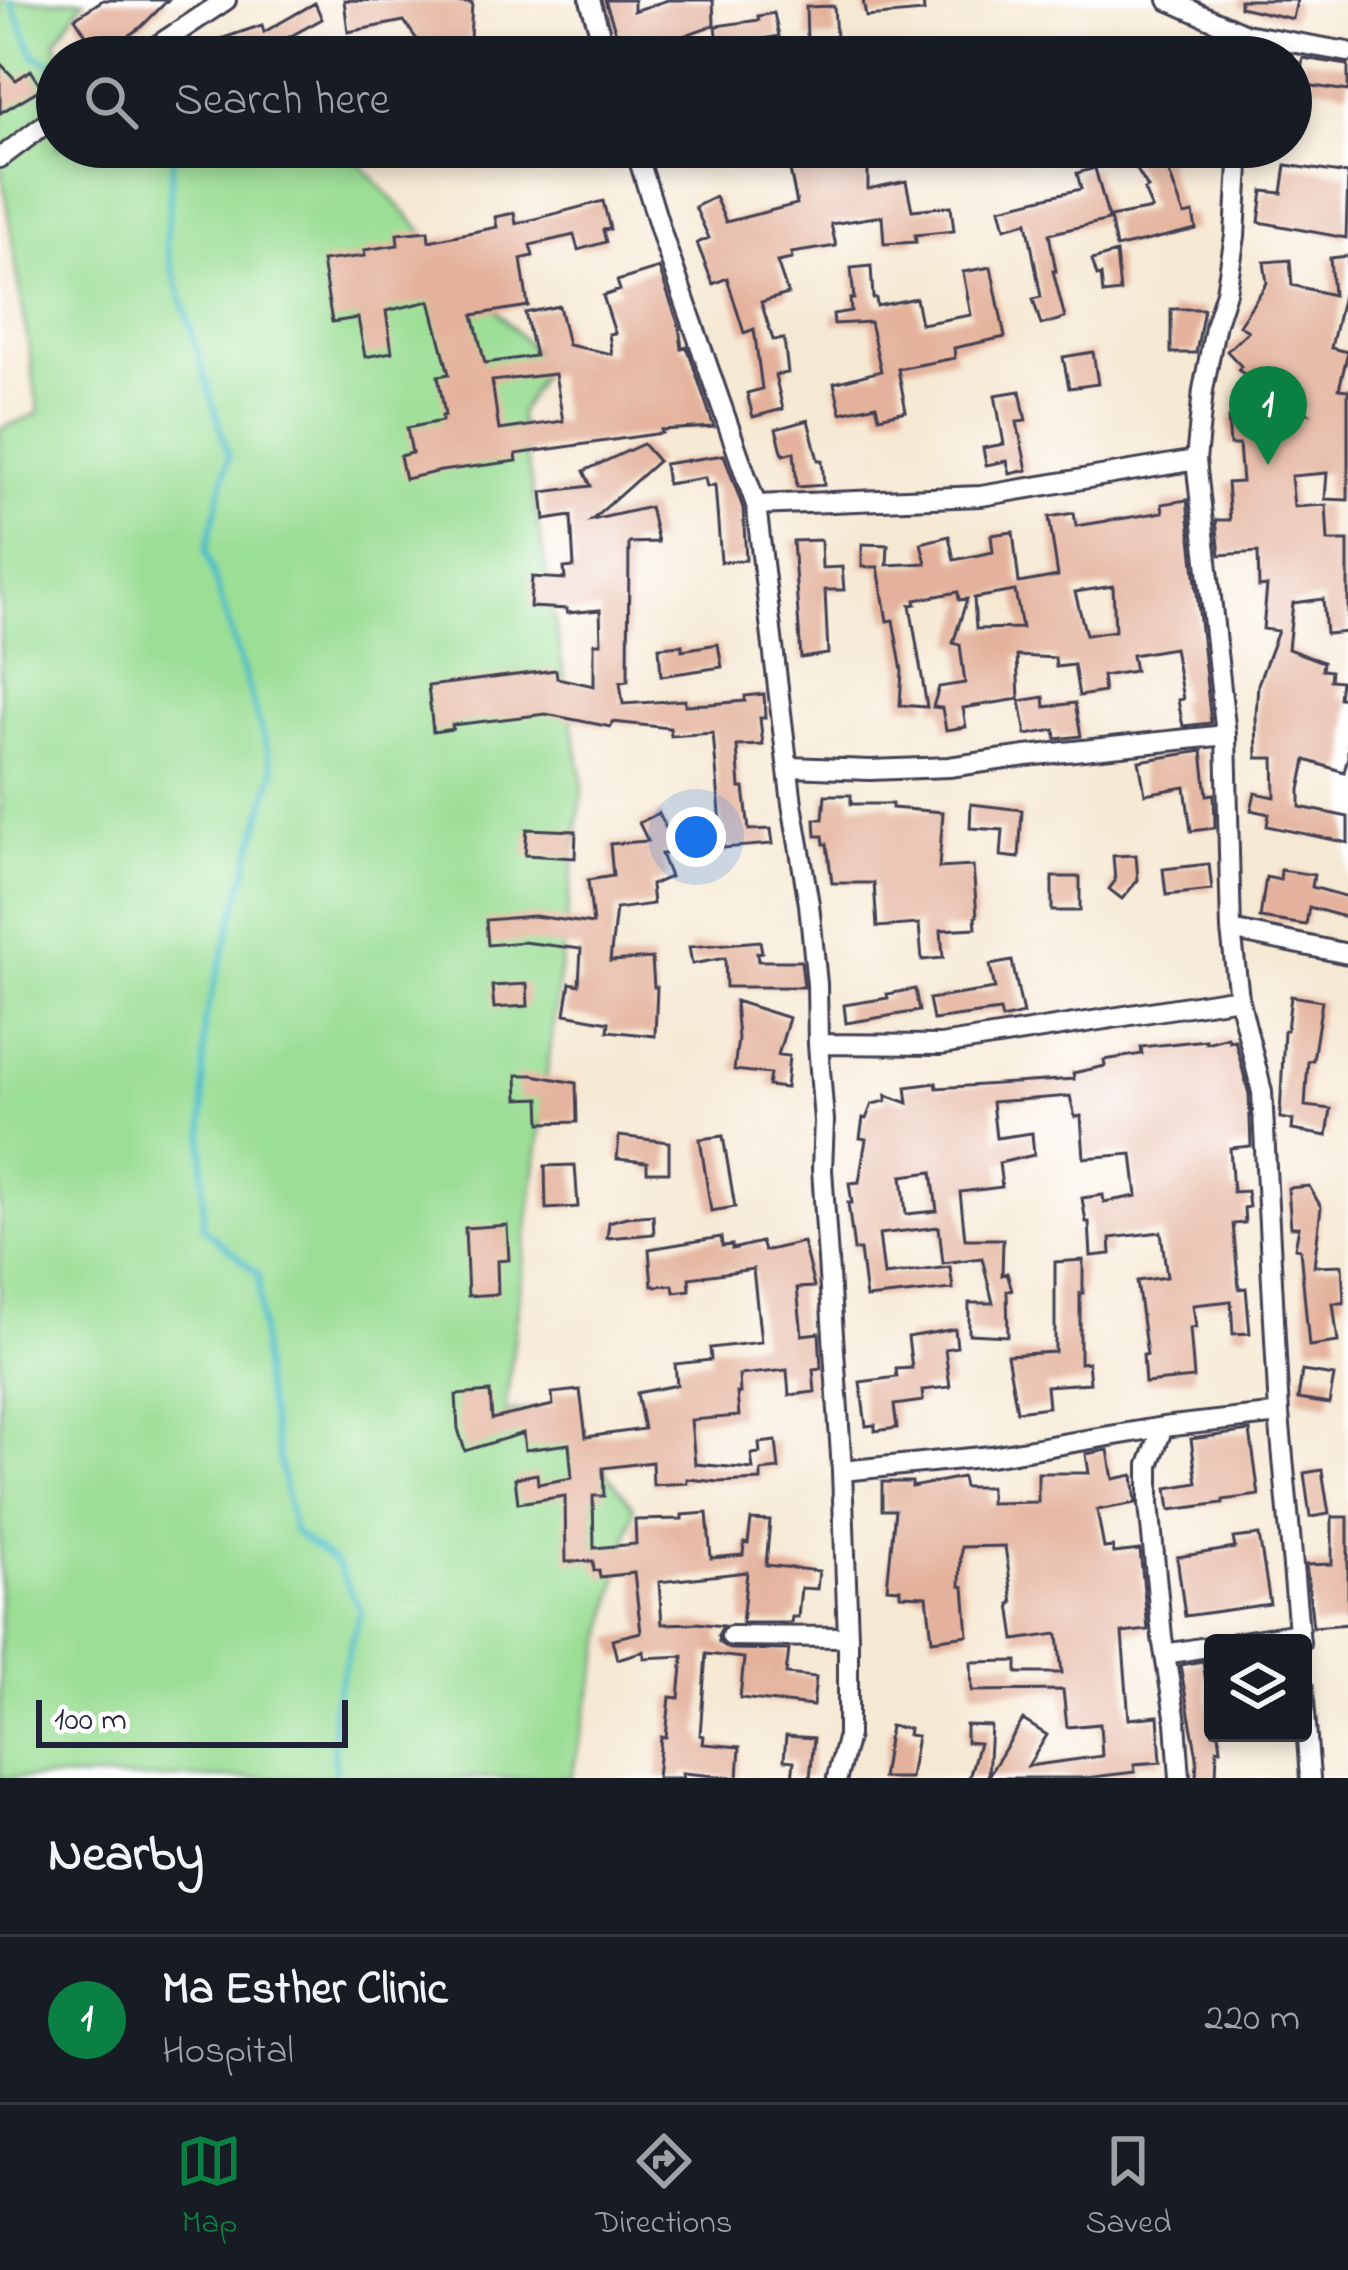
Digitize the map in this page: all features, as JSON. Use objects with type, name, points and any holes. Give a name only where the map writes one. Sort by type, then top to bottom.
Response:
[{"type":"street","points":[[172,36],[226,0]]},
{"type":"street","points":[[590,0],[601,36]]},
{"type":"street","points":[[1168,0],[1256,36]]},
{"type":"street","points":[[1312,46],[1348,52]]},
{"type":"street","points":[[0,158],[36,131]]},
{"type":"street","points":[[641,168],[757,506],[792,804],[809,904],[818,984],[822,1169],[848,1637],[848,1735],[837,1778]]},
{"type":"street","points":[[1239,168],[1235,236],[1203,390],[1196,460],[1226,735],[1232,930],[1239,998],[1262,1092],[1279,1414],[1299,1634]]},
{"type":"street","points":[[757,506],[981,496],[1196,460]]},
{"type":"street","points":[[789,767],[950,767],[1226,735]]},
{"type":"street","points":[[1232,930],[1348,953]]},
{"type":"street","points":[[818,1044],[941,1045],[1239,998]]},
{"type":"street","points":[[842,1471],[991,1456],[1163,1427],[1279,1414]]},
{"type":"street","points":[[1163,1427],[1149,1465],[1149,1504],[1180,1778]]},
{"type":"street","points":[[731,1636],[848,1637]]},
{"type":"street","points":[[1165,1654],[1204,1648]]},
{"type":"street","points":[[1307,1742],[1310,1778]]},
{"type":"green space","points":[[0,0],[84,0],[59,36],[36,36],[36,168],[364,168],[547,365],[519,414],[583,784],[505,1412],[557,1407],[634,1508],[571,1778],[0,1778],[0,429],[39,413],[0,161]]},
{"type":"building","points":[[103,0],[168,0],[128,36],[87,36],[75,18]]},
{"type":"building","points":[[344,0],[472,3],[470,36],[414,36],[404,21],[348,32]]},
{"type":"building","points":[[605,0],[634,0],[634,11],[668,0],[713,0],[714,25],[683,36],[617,36]]},
{"type":"building","points":[[863,0],[923,0],[924,12],[866,17]]},
{"type":"building","points":[[1240,0],[1297,0],[1293,19],[1240,7]]},
{"type":"building","points":[[315,3],[322,19],[291,36],[230,36],[262,25],[264,32]]},
{"type":"building","points":[[834,6],[836,36],[807,36],[806,7]]},
{"type":"building","points":[[774,13],[779,36],[717,36],[716,26],[759,20],[758,16]]},
{"type":"building","points":[[1312,59],[1348,65],[1348,91],[1312,86]]},
{"type":"building","points":[[0,63],[16,80],[31,70],[36,92],[0,113]]},
{"type":"building","points":[[790,168],[868,168],[868,189],[906,181],[912,210],[951,206],[954,231],[915,235],[916,242],[884,244],[882,216],[831,224],[836,246],[791,253],[792,259],[777,262],[788,294],[761,302],[773,340],[784,339],[788,373],[775,375],[783,409],[753,417],[747,393],[762,389],[754,329],[744,333],[727,278],[713,284],[697,243],[709,238],[695,207],[715,197],[726,222],[797,204]]},
{"type":"building","points":[[1095,168],[1109,220],[1049,234],[1065,318],[1041,325],[1033,299],[1041,297],[1027,222],[1005,228],[1000,208],[1081,189],[1077,173]]},
{"type":"building","points":[[1136,168],[1167,168],[1184,215],[1193,213],[1196,229],[1116,248],[1110,217],[1152,209],[1144,190],[1148,188]]},
{"type":"building","points":[[1286,168],[1348,174],[1346,238],[1259,222],[1263,191],[1282,193]]},
{"type":"building","points":[[603,201],[610,229],[603,230],[606,242],[578,250],[574,235],[530,245],[533,256],[521,259],[528,306],[473,315],[485,363],[535,356],[525,313],[559,306],[568,345],[612,354],[609,334],[615,333],[603,296],[620,290],[617,281],[659,268],[682,349],[687,347],[714,427],[661,430],[516,454],[517,461],[405,479],[400,456],[412,453],[407,428],[442,421],[445,415],[438,376],[449,374],[430,301],[386,311],[392,352],[365,357],[358,318],[332,322],[322,261],[365,256],[364,250],[398,245],[397,234],[428,231],[429,241],[497,227],[495,217],[514,213],[516,224]],"holes":[[[555,374],[563,421],[499,430],[492,381]]]},
{"type":"building","points":[[1116,253],[1120,292],[1103,294],[1101,275],[1097,276],[1092,260]]},
{"type":"building","points":[[1348,256],[1331,348],[1348,352],[1339,389],[1348,390],[1348,500],[1325,499],[1327,473],[1291,476],[1294,507],[1326,505],[1328,541],[1348,541],[1348,632],[1326,634],[1323,599],[1293,603],[1288,649],[1323,662],[1322,670],[1331,671],[1330,680],[1341,681],[1339,698],[1348,699],[1344,772],[1306,760],[1300,807],[1348,817],[1348,843],[1267,826],[1269,814],[1251,810],[1255,793],[1275,797],[1274,758],[1257,758],[1256,715],[1258,684],[1278,631],[1263,629],[1267,586],[1259,587],[1258,552],[1220,555],[1216,520],[1230,520],[1227,483],[1242,482],[1239,445],[1230,445],[1228,418],[1308,413],[1238,370],[1241,366],[1227,351],[1248,331],[1239,325],[1267,283],[1264,262],[1290,260],[1292,285],[1333,295],[1330,258]]},
{"type":"building","points":[[871,266],[877,306],[916,298],[921,324],[971,315],[963,272],[991,267],[1005,337],[954,348],[955,358],[898,369],[906,411],[879,417],[876,405],[841,413],[834,383],[881,371],[870,322],[834,324],[833,314],[851,311],[851,268]]},
{"type":"building","points":[[1171,309],[1204,309],[1196,353],[1171,353]]},
{"type":"building","points":[[1093,352],[1098,384],[1069,388],[1063,357]]},
{"type":"building","points":[[1020,391],[1026,421],[1017,422],[1027,470],[1010,474],[1007,461],[986,465],[983,448],[1004,444],[995,395]]},
{"type":"building","points":[[808,420],[818,460],[822,460],[824,485],[797,487],[794,452],[783,455],[776,429]]},
{"type":"building","points":[[643,444],[658,461],[592,520],[650,507],[658,542],[629,543],[628,681],[620,682],[623,704],[685,700],[685,705],[710,704],[764,694],[763,745],[737,746],[749,830],[771,829],[773,844],[723,848],[713,733],[671,736],[670,728],[612,722],[611,727],[546,714],[452,725],[453,729],[433,732],[428,686],[556,670],[557,678],[594,686],[600,610],[567,613],[567,609],[530,607],[532,577],[565,579],[564,568],[574,567],[571,516],[545,520],[542,492],[591,486],[584,471]]},
{"type":"building","points":[[724,455],[743,508],[746,560],[721,562],[715,485],[707,487],[705,478],[667,484],[664,464]]},
{"type":"building","points":[[1187,500],[1211,723],[1183,726],[1174,648],[1132,655],[1135,671],[1102,676],[1104,692],[1079,696],[1074,665],[1056,667],[1055,658],[1017,656],[1019,699],[963,708],[966,727],[946,730],[942,708],[933,707],[939,687],[965,683],[960,645],[953,643],[967,599],[959,600],[958,592],[910,605],[927,707],[900,705],[902,671],[893,620],[887,621],[878,567],[862,567],[862,544],[888,545],[887,565],[926,563],[921,543],[949,536],[954,560],[993,552],[991,535],[1013,532],[1019,583],[1058,576],[1049,517],[1074,513],[1076,526],[1163,512],[1162,504]],"holes":[[[1113,586],[1115,631],[1086,635],[1075,592]],[[1015,591],[1022,628],[976,629],[974,598]]]},
{"type":"building","points":[[821,540],[822,568],[842,567],[844,590],[825,590],[828,654],[801,658],[793,541]]},
{"type":"building","points":[[718,644],[722,667],[661,676],[659,647],[682,645],[682,650]]},
{"type":"building","points":[[1044,697],[1045,707],[1075,703],[1081,736],[1056,739],[1055,730],[1026,735],[1020,701]]},
{"type":"building","points":[[1202,751],[1207,795],[1214,794],[1215,828],[1191,831],[1185,787],[1145,794],[1139,761]]},
{"type":"building","points":[[825,795],[851,795],[851,804],[943,812],[939,868],[973,866],[977,916],[976,928],[941,930],[943,958],[922,960],[919,924],[877,927],[874,883],[832,883],[827,844],[823,836],[816,836],[815,819],[823,819]]},
{"type":"building","points":[[971,804],[1022,810],[1019,858],[1001,856],[1003,830],[970,828]]},
{"type":"building","points":[[659,813],[670,837],[708,835],[709,851],[661,854],[670,877],[651,885],[653,904],[616,909],[610,961],[652,958],[657,987],[655,1036],[608,1031],[609,1022],[565,1014],[570,983],[579,985],[581,949],[523,942],[488,945],[486,920],[534,916],[593,924],[588,880],[613,876],[610,844],[648,841],[639,823]]},
{"type":"building","points":[[527,829],[576,831],[575,858],[525,855]]},
{"type":"building","points":[[1136,855],[1138,880],[1122,899],[1109,889],[1115,881],[1113,856]]},
{"type":"building","points":[[1209,864],[1212,890],[1166,895],[1163,869]]},
{"type":"building","points":[[1281,870],[1314,875],[1312,887],[1348,897],[1348,918],[1309,907],[1306,925],[1260,918],[1266,877],[1280,880]]},
{"type":"building","points":[[1052,877],[1080,877],[1080,911],[1052,911]]},
{"type":"building","points":[[760,941],[758,961],[801,961],[804,987],[726,987],[725,958],[692,964],[689,947]]},
{"type":"building","points":[[1012,961],[1023,1014],[1002,1019],[1000,1011],[933,1020],[929,999],[995,989],[990,965]]},
{"type":"building","points":[[527,984],[528,1006],[494,1008],[492,986]]},
{"type":"building","points":[[915,989],[919,1011],[846,1023],[844,1005]]},
{"type":"building","points":[[1291,996],[1322,1001],[1313,1060],[1308,1061],[1305,1106],[1331,1109],[1327,1136],[1292,1130],[1293,1120],[1280,1118],[1284,1030]]},
{"type":"building","points":[[735,1001],[789,1018],[778,1055],[789,1056],[786,1088],[768,1086],[770,1074],[734,1070]]},
{"type":"building","points":[[1228,1037],[1235,1040],[1249,1094],[1251,1146],[1230,1148],[1233,1192],[1247,1191],[1249,1207],[1244,1208],[1245,1223],[1233,1224],[1239,1289],[1246,1288],[1250,1333],[1233,1334],[1231,1301],[1193,1305],[1194,1378],[1145,1383],[1143,1355],[1147,1355],[1137,1281],[1167,1277],[1161,1232],[1110,1238],[1111,1254],[1091,1256],[1082,1198],[1103,1195],[1104,1202],[1137,1196],[1132,1154],[1084,1158],[1081,1116],[1075,1117],[1070,1096],[992,1102],[996,1138],[1032,1133],[1034,1155],[999,1163],[1002,1187],[960,1192],[965,1239],[1003,1239],[1002,1275],[1007,1273],[1012,1290],[1007,1291],[1008,1336],[969,1334],[969,1303],[993,1303],[982,1258],[943,1263],[939,1227],[879,1234],[884,1275],[950,1267],[953,1289],[866,1298],[848,1203],[852,1203],[849,1183],[859,1182],[866,1139],[860,1138],[863,1118],[872,1104],[886,1101],[886,1095],[908,1103],[906,1087],[936,1083],[937,1088],[1074,1079],[1073,1073],[1105,1066],[1104,1060],[1142,1054],[1141,1047]],"holes":[[[932,1172],[937,1211],[906,1214],[902,1176]]]},
{"type":"building","points":[[517,1075],[576,1083],[577,1122],[541,1123],[540,1098],[518,1099]]},
{"type":"building","points":[[619,1136],[669,1142],[669,1172],[647,1172],[647,1162],[617,1159]]},
{"type":"building","points":[[723,1136],[735,1207],[711,1211],[700,1139]]},
{"type":"building","points":[[575,1165],[578,1207],[546,1209],[545,1166]]},
{"type":"building","points":[[1309,1186],[1321,1207],[1314,1266],[1342,1265],[1344,1303],[1333,1303],[1338,1342],[1309,1346],[1300,1249],[1295,1248],[1299,1227],[1291,1227],[1288,1188]]},
{"type":"building","points":[[653,1215],[654,1234],[607,1238],[609,1222]]},
{"type":"building","points":[[507,1225],[509,1260],[497,1261],[498,1294],[468,1296],[465,1228]]},
{"type":"building","points":[[721,1237],[722,1246],[732,1245],[732,1249],[761,1242],[764,1251],[803,1242],[814,1287],[797,1288],[802,1335],[819,1333],[821,1368],[813,1369],[815,1392],[789,1395],[787,1370],[739,1375],[739,1416],[691,1420],[695,1464],[753,1469],[751,1454],[760,1453],[759,1443],[776,1441],[779,1469],[761,1471],[761,1480],[687,1479],[687,1483],[653,1485],[652,1462],[603,1468],[604,1496],[593,1496],[594,1548],[636,1544],[635,1520],[707,1513],[711,1558],[743,1555],[751,1520],[770,1521],[766,1565],[819,1571],[817,1589],[801,1588],[798,1617],[792,1617],[791,1623],[742,1623],[747,1572],[659,1582],[662,1624],[723,1626],[719,1642],[730,1649],[789,1650],[786,1674],[816,1677],[813,1706],[740,1698],[744,1658],[706,1654],[700,1735],[703,1744],[740,1747],[738,1778],[682,1773],[683,1778],[657,1778],[670,1697],[679,1698],[683,1656],[644,1658],[644,1651],[617,1659],[612,1639],[641,1632],[634,1573],[600,1577],[593,1561],[566,1562],[565,1496],[518,1503],[515,1478],[537,1474],[538,1484],[572,1478],[569,1444],[525,1450],[523,1433],[465,1451],[456,1395],[490,1392],[492,1419],[553,1405],[552,1393],[580,1390],[586,1437],[644,1429],[637,1393],[677,1385],[675,1364],[711,1360],[710,1348],[761,1342],[753,1269],[689,1278],[690,1290],[674,1292],[673,1285],[652,1286],[649,1249]]},
{"type":"building","points":[[1083,1260],[1080,1363],[1088,1362],[1090,1383],[1046,1386],[1048,1407],[1017,1411],[1007,1355],[1055,1352],[1055,1262]]},
{"type":"building","points":[[955,1329],[957,1347],[945,1349],[950,1387],[922,1390],[923,1401],[894,1405],[897,1428],[875,1431],[875,1425],[866,1426],[860,1382],[897,1377],[896,1369],[912,1368],[908,1337]]},
{"type":"building","points":[[1302,1371],[1334,1376],[1329,1404],[1298,1399]]},
{"type":"building","points":[[1250,1431],[1259,1495],[1170,1510],[1167,1488],[1197,1483],[1191,1439]]},
{"type":"building","points":[[1108,1450],[1113,1479],[1133,1475],[1136,1503],[1097,1510],[1104,1548],[1113,1547],[1114,1553],[1140,1550],[1148,1630],[1122,1633],[1129,1719],[1158,1716],[1161,1762],[1134,1764],[1135,1772],[1085,1778],[969,1778],[979,1743],[966,1742],[966,1725],[991,1726],[988,1776],[1023,1720],[1047,1735],[1028,1766],[1102,1756],[1100,1724],[1067,1727],[1063,1690],[972,1691],[971,1662],[1017,1661],[1017,1673],[1062,1673],[1058,1636],[1015,1640],[1005,1546],[961,1547],[960,1586],[964,1587],[968,1635],[932,1640],[927,1596],[900,1595],[900,1589],[887,1588],[895,1510],[882,1510],[882,1482],[912,1482],[912,1487],[962,1477],[964,1487],[990,1487],[990,1503],[1038,1502],[1038,1473],[1089,1473],[1086,1454]]},
{"type":"building","points":[[1322,1470],[1329,1514],[1310,1517],[1304,1473]]},
{"type":"building","points":[[1332,1517],[1348,1517],[1348,1624],[1313,1627],[1306,1565],[1332,1564]]},
{"type":"building","points":[[1259,1535],[1270,1604],[1185,1616],[1177,1557],[1235,1548],[1233,1538]]},
{"type":"building","points":[[1203,1661],[1204,1742],[1220,1742],[1221,1749],[1217,1749],[1216,1778],[1196,1778],[1197,1757],[1180,1665]]},
{"type":"building","points":[[890,1726],[909,1729],[908,1735],[917,1736],[910,1778],[882,1778]]},
{"type":"building","points":[[786,1736],[814,1738],[810,1778],[792,1778],[794,1761],[784,1760]]},
{"type":"waterway","points":[[11,0],[36,56]]},
{"type":"waterway","points":[[172,168],[166,246],[229,457],[206,551],[274,771],[204,1022],[203,1227],[259,1275],[263,1381],[294,1532],[336,1563],[361,1611],[333,1705],[335,1778]]},
{"type":"place","name":"Ma Esther Clinic","points":[[1268,465]]}]
